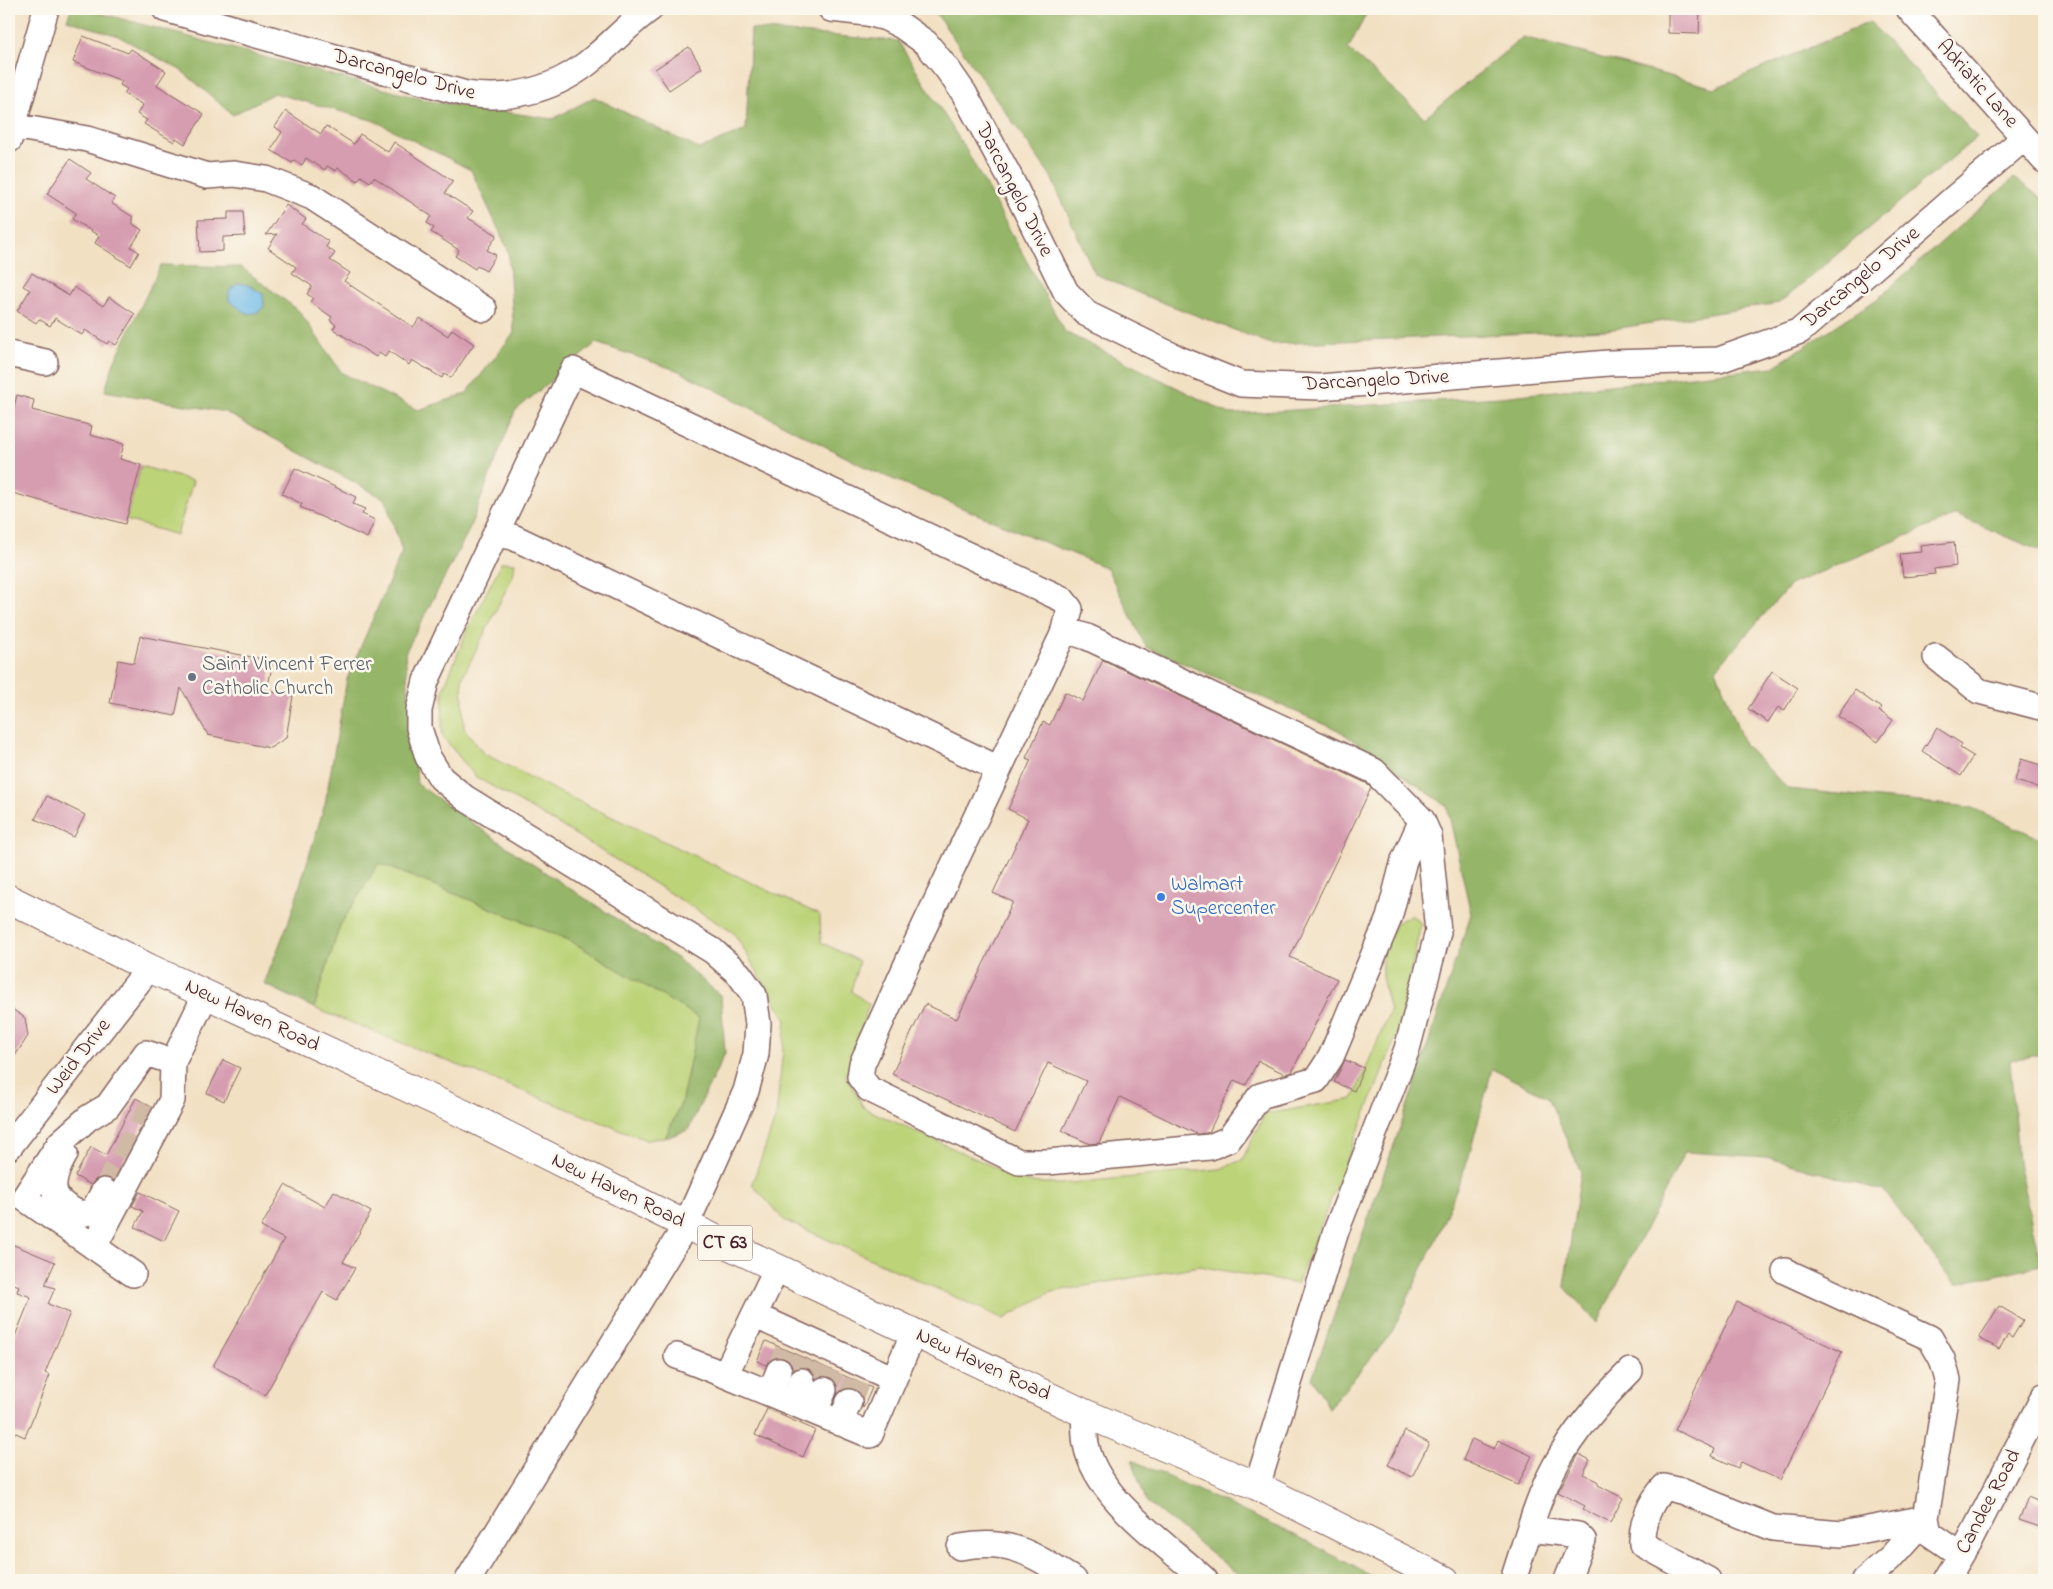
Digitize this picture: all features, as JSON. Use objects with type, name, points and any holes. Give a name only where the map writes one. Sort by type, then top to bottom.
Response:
[{"type":"main road","name":"New Haven Road","points":[[9,900],[149,968],[466,1115],[686,1225],[1084,1413],[1257,1486],[1445,1580]]},
{"type":"street","points":[[46,9],[11,133],[87,139],[191,172],[207,176],[234,174],[266,180],[312,197],[484,309]]},
{"type":"street","name":"Darcangelo Drive","points":[[165,9],[466,94],[487,97],[513,96],[555,84],[590,62],[650,9]]},
{"type":"street","name":"Darcangelo Drive","points":[[831,9],[867,13],[886,18],[902,26],[926,43],[948,70],[968,102],[1009,176],[1066,292],[1086,314],[1178,359],[1242,384],[1320,387],[1609,363],[1719,360],[1800,331],[2024,138]]},
{"type":"street","name":"Adriatic Lane","points":[[1909,9],[2044,160]]},
{"type":"street","points":[[9,354],[45,362]]},
{"type":"street","points":[[468,1580],[686,1225],[746,1091],[756,1054],[758,1024],[754,995],[739,974],[713,951],[465,798],[441,778],[428,757],[419,728],[419,710],[424,688],[573,370],[1062,598],[1070,609],[1065,630],[862,1064],[860,1077],[869,1089],[1019,1162],[1048,1162],[1210,1147],[1229,1139],[1260,1096],[1316,1080],[1331,1057],[1389,918],[1404,860],[1422,820]]},
{"type":"street","points":[[495,534],[513,537],[999,769]]},
{"type":"street","points":[[1065,630],[1087,637],[1374,772],[1422,820],[1429,836],[1438,932],[1407,1049],[1336,1231],[1257,1486]]},
{"type":"street","points":[[1936,657],[1978,691],[2044,708]]},
{"type":"street","name":"Weid Drive","points":[[9,1146],[149,968]]},
{"type":"street","points":[[152,1106],[206,994]]},
{"type":"street","points":[[133,1274],[24,1198],[60,1144],[88,1118],[108,1106],[146,1053],[174,1062]]},
{"type":"street","points":[[94,1247],[172,1100],[174,1062]]},
{"type":"street","points":[[88,1118],[57,1169],[53,1190],[60,1202],[81,1214],[93,1211],[104,1191]]},
{"type":"street","points":[[725,1375],[777,1268]]},
{"type":"street","points":[[1785,1271],[1930,1338],[1942,1359],[1948,1380],[1926,1518],[1929,1533],[1961,1555]]},
{"type":"street","points":[[754,1315],[783,1362],[852,1393],[870,1435],[914,1332]]},
{"type":"street","points":[[677,1356],[725,1375],[783,1362],[852,1393],[894,1378]]},
{"type":"street","points":[[1513,1580],[1530,1529],[1556,1464],[1597,1405],[1630,1371]]},
{"type":"street","name":"Candee Road","points":[[1946,1580],[2044,1396]]},
{"type":"street","points":[[1084,1413],[1086,1444],[1099,1477],[1143,1530],[1178,1554],[1205,1580]]},
{"type":"street","points":[[1708,1580],[1642,1544],[1642,1528],[1656,1496],[1664,1487],[1681,1491],[1773,1528],[1842,1534],[1926,1518]]},
{"type":"street","points":[[1865,1580],[1890,1558],[1926,1518]]},
{"type":"street","points":[[1530,1529],[1578,1535],[1583,1540],[1566,1580]]},
{"type":"street","points":[[960,1547],[981,1543],[1010,1546],[1028,1552],[1074,1580]]},
{"type":"green space","points":[[71,9],[85,9],[429,101],[553,119],[594,97],[699,149],[746,130],[751,29],[898,41],[968,153],[1065,332],[1230,414],[1501,397],[1773,367],[1877,299],[2014,178],[2044,200],[2044,541],[2040,551],[1956,515],[1790,585],[1716,669],[1744,744],[1788,789],[1970,807],[2044,840],[2044,1054],[2010,1060],[2018,1162],[2041,1265],[1955,1284],[1884,1191],[1766,1157],[1685,1152],[1597,1323],[1564,1286],[1581,1172],[1548,1097],[1492,1069],[1468,1160],[1438,1235],[1391,1334],[1329,1408],[1312,1378],[1402,1122],[1471,914],[1447,806],[1338,730],[1146,647],[1107,568],[873,471],[679,371],[596,343],[515,411],[468,532],[405,653],[417,784],[520,856],[678,959],[721,996],[725,1053],[688,1130],[665,1138],[681,1104],[699,1018],[569,940],[379,863],[340,925],[314,1008],[264,984],[290,918],[325,804],[347,679],[402,551],[385,499],[225,412],[105,391],[114,362],[161,265],[241,267],[299,311],[342,373],[418,410],[466,394],[514,333],[508,250],[471,170],[375,121],[274,93],[233,115],[182,71],[118,36],[67,20]]},
{"type":"green space","points":[[933,9],[1369,9],[1348,49],[1425,118],[1523,37],[1715,88],[1870,22],[1977,137],[1779,303],[1607,330],[1271,344],[1143,295],[1095,274],[1050,175]]},
{"type":"green space","points":[[141,466],[193,481],[177,535],[126,520]]},
{"type":"green space","points":[[502,562],[515,563],[513,576],[462,678],[464,728],[483,753],[555,790],[820,915],[821,942],[859,961],[851,991],[869,1004],[846,1076],[864,1108],[1027,1182],[1060,1184],[1220,1169],[1242,1160],[1265,1114],[1353,1099],[1390,1011],[1382,977],[1382,953],[1396,923],[1411,915],[1421,923],[1399,1030],[1297,1284],[1199,1266],[1051,1292],[1004,1319],[784,1220],[752,1184],[776,1117],[786,1020],[734,933],[563,827],[476,777],[442,736],[443,690],[467,631]]},
{"type":"green space","points":[[379,863],[569,940],[700,1018],[681,1104],[665,1138],[646,1140],[314,1008],[340,925]]},
{"type":"green space","points":[[1132,1460],[1299,1537],[1379,1580],[1245,1580],[1146,1501]]},
{"type":"water","points":[[238,283],[248,285],[263,294],[264,306],[259,312],[248,314],[229,301],[229,291]]},
{"type":"building","points":[[1668,9],[1700,9],[1699,34],[1668,33]]},
{"type":"building","points":[[83,36],[128,53],[131,49],[166,71],[157,85],[204,114],[185,144],[176,138],[174,142],[144,124],[147,120],[137,114],[143,105],[124,94],[127,89],[120,85],[122,81],[73,62]]},
{"type":"building","points":[[689,47],[702,68],[669,90],[655,69]]},
{"type":"building","points":[[286,111],[321,134],[326,126],[354,144],[360,134],[388,152],[394,142],[453,181],[445,193],[473,211],[468,218],[497,235],[487,250],[496,255],[486,271],[477,266],[475,269],[455,256],[459,250],[431,232],[434,228],[427,223],[431,216],[374,177],[370,182],[361,176],[358,181],[338,168],[336,171],[327,166],[325,170],[306,158],[302,165],[294,160],[292,163],[271,150],[282,132],[275,127]]},
{"type":"building","points":[[70,159],[91,173],[86,179],[115,198],[111,203],[133,217],[133,224],[142,230],[131,247],[139,252],[131,266],[95,243],[99,236],[72,219],[76,213],[47,194]]},
{"type":"building","points":[[286,205],[306,219],[302,224],[329,242],[326,247],[335,253],[330,260],[350,273],[344,281],[413,327],[420,318],[448,336],[452,329],[474,344],[451,378],[444,374],[442,378],[412,360],[409,365],[389,351],[385,357],[379,353],[376,357],[333,329],[336,325],[330,320],[332,317],[310,302],[313,298],[307,294],[312,286],[292,273],[296,267],[268,248],[277,234],[266,235]]},
{"type":"building","points":[[228,212],[243,212],[245,236],[223,237],[223,251],[200,252],[198,220],[228,219]]},
{"type":"building","points":[[32,273],[69,296],[74,287],[103,306],[109,297],[135,314],[116,345],[109,341],[107,344],[85,330],[82,335],[55,318],[50,326],[39,319],[36,323],[17,311],[30,290],[23,286]]},
{"type":"building","points":[[17,395],[34,400],[32,410],[92,426],[90,435],[124,444],[120,459],[141,465],[125,524],[9,492],[9,426]]},
{"type":"building","points":[[295,468],[356,497],[353,504],[365,509],[362,514],[375,520],[367,538],[300,507],[302,504],[282,494]]},
{"type":"building","points":[[1954,542],[1956,566],[1934,569],[1935,574],[1903,577],[1900,554],[1922,552],[1921,546]]},
{"type":"building","name":"Saint Vincent Ferrer Catholic Church","points":[[140,636],[273,661],[267,691],[293,696],[286,738],[270,748],[208,735],[181,688],[175,716],[110,703],[118,660],[134,663]]},
{"type":"building","name":"Walmart Supercenter","points":[[1103,660],[1366,783],[1371,788],[1290,957],[1337,979],[1292,1072],[1285,1074],[1258,1061],[1246,1085],[1234,1080],[1209,1132],[1206,1133],[1197,1134],[1120,1097],[1099,1143],[1090,1144],[1062,1131],[1086,1081],[1048,1063],[1015,1132],[892,1074],[925,1004],[957,1019],[1013,902],[993,893],[1028,819],[1008,809],[1031,760],[1026,758],[1043,722],[1050,725],[1065,692],[1083,701]]},
{"type":"building","points":[[1772,671],[1798,688],[1784,711],[1778,707],[1768,722],[1748,709]]},
{"type":"building","points":[[1855,690],[1881,708],[1879,711],[1893,720],[1878,742],[1838,716]]},
{"type":"building","points":[[1937,728],[1962,744],[1960,748],[1973,756],[1961,776],[1922,751]]},
{"type":"building","points":[[2021,759],[2044,766],[2044,789],[2015,781]]},
{"type":"building","points":[[47,796],[85,815],[74,837],[35,819]]},
{"type":"building","points":[[9,1007],[25,1018],[28,1036],[9,1065]]},
{"type":"building","points":[[223,1060],[240,1068],[224,1101],[207,1093]]},
{"type":"building","points":[[1345,1060],[1364,1068],[1354,1091],[1334,1082]]},
{"type":"building","points":[[136,1098],[152,1107],[113,1180],[103,1177],[96,1179],[91,1185],[75,1176],[91,1147],[106,1155]]},
{"type":"building","points":[[285,1185],[325,1207],[334,1191],[371,1212],[343,1262],[355,1268],[337,1300],[323,1292],[265,1395],[213,1366],[284,1239],[261,1227]]},
{"type":"building","points":[[140,1192],[179,1211],[164,1241],[135,1227],[143,1211],[132,1206]]},
{"type":"building","points":[[9,1243],[55,1262],[45,1285],[55,1288],[48,1304],[70,1313],[45,1373],[50,1375],[25,1437],[9,1430],[9,1351],[31,1297],[17,1292],[19,1286],[9,1282]]},
{"type":"building","points":[[1737,1302],[1842,1352],[1780,1480],[1741,1462],[1738,1468],[1712,1456],[1715,1449],[1675,1430]]},
{"type":"building","points":[[1999,1306],[2023,1320],[2012,1338],[2008,1335],[1999,1349],[1979,1338]]},
{"type":"building","points":[[766,1341],[872,1388],[863,1408],[860,1393],[848,1388],[838,1394],[836,1382],[830,1377],[816,1378],[813,1372],[807,1368],[800,1367],[793,1370],[791,1363],[784,1358],[777,1357],[766,1365],[757,1361]]},
{"type":"building","points":[[767,1409],[815,1430],[803,1457],[755,1435]]},
{"type":"building","points":[[1405,1431],[1429,1443],[1412,1477],[1388,1465]]},
{"type":"building","points":[[1472,1439],[1494,1449],[1498,1440],[1532,1456],[1518,1485],[1463,1460]]},
{"type":"building","points":[[1579,1454],[1590,1460],[1583,1474],[1598,1481],[1598,1485],[1623,1498],[1610,1523],[1583,1509],[1585,1506],[1558,1492]]},
{"type":"building","points":[[2028,1497],[2044,1504],[2044,1526],[2041,1524],[2040,1527],[2019,1520]]},
{"type":"tunnel","points":[[104,1191],[152,1107]]},
{"type":"tunnel","points":[[779,1371],[787,1351]]},
{"type":"tunnel","points":[[802,1381],[810,1361]]},
{"type":"tunnel","points":[[824,1390],[832,1370]]},
{"type":"tunnel","points":[[849,1402],[857,1381]]},
{"type":"place","name":"Saint Vincent Ferrer Catholic Church","points":[[192,677]]},
{"type":"place","name":"Walmart Supercenter","points":[[1161,897]]}]
